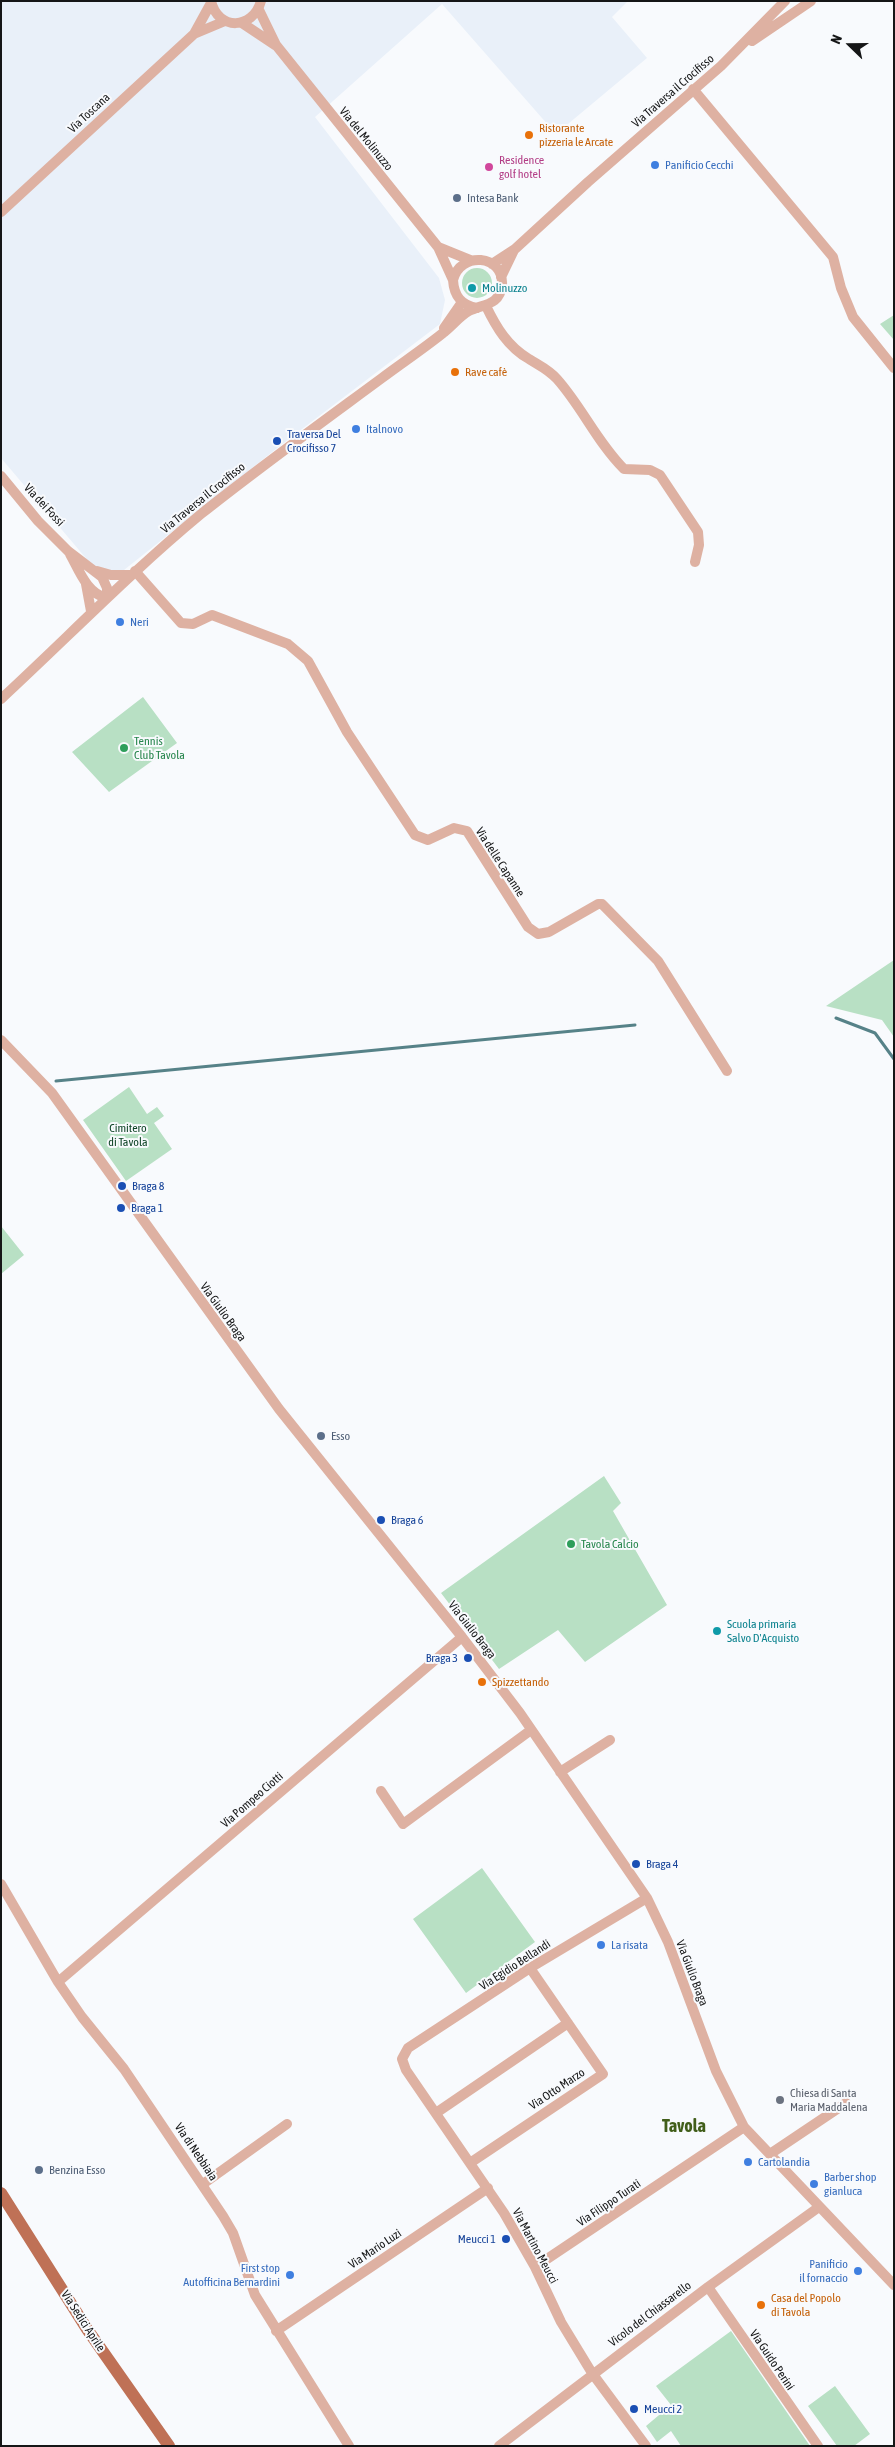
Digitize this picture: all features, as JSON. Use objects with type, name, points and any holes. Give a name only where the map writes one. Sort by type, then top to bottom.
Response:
[{"type":"main road","name":"Via Sedici Aprile","points":[[1,2193],[87,2329],[169,2446]]},
{"type":"street","name":"Via Traversa il Crocifisso","points":[[737,52],[785,1]]},
{"type":"street","name":"Via Traversa il Crocifisso","points":[[492,264],[514,249],[737,52],[811,1]]},
{"type":"street","points":[[211,2],[218,16],[225,21],[242,23],[249,20],[260,6]]},
{"type":"street","name":"Via Toscana","points":[[1,212],[194,34],[211,2]]},
{"type":"street","name":"Via del Molinuzzo","points":[[260,6],[276,45],[438,247],[453,280]]},
{"type":"street","name":"Via Toscana","points":[[194,34],[225,21]]},
{"type":"street","name":"Via del Molinuzzo","points":[[242,23],[276,45]]},
{"type":"street","points":[[693,89],[833,257],[841,288],[853,317],[894,368]]},
{"type":"street","name":"Via del Molinuzzo","points":[[438,247],[470,260]]},
{"type":"street","name":"Via Traversa il Crocifisso","points":[[1,699],[91,611],[133,573],[266,463],[438,338],[467,312],[481,307],[498,296],[502,284],[501,277],[514,249]]},
{"type":"street","points":[[501,277],[492,264],[485,260],[470,260],[459,267],[453,280],[453,289],[462,302],[481,307],[516,350],[530,360],[545,366],[558,380],[598,439],[624,469],[650,470],[660,475],[698,532],[699,545],[695,562]]},
{"type":"street","name":"Via Traversa il Crocifisso","points":[[438,338],[462,302]]},
{"type":"street","name":"Via dei Fossi","points":[[1,476],[38,521],[68,551],[95,571],[105,582],[107,598],[96,594],[86,583],[68,551]]},
{"type":"street","name":"Via dei Fossi","points":[[95,571],[111,575],[133,573]]},
{"type":"street","name":"Via delle Capanne","points":[[133,573],[180,623],[192,624],[212,615],[288,644],[308,661],[347,732],[415,834],[428,840],[454,828],[467,831],[528,928],[538,934],[549,932],[598,904],[602,904],[658,961],[727,1071]]},
{"type":"street","name":"Via dei Fossi","points":[[86,583],[91,611]]},
{"type":"street","name":"Via Giulio Braga","points":[[1,1040],[52,1093],[279,1409],[462,1637],[560,1772],[646,1898],[668,1942],[716,2071],[744,2127],[894,2285]]},
{"type":"street","name":"Via Pompeo Ciotti","points":[[58,1982],[462,1637]]},
{"type":"street","points":[[381,1791],[403,1824],[531,1730]]},
{"type":"street","points":[[560,1772],[610,1740]]},
{"type":"street","name":"Via di Nebbiaia","points":[[1,1884],[58,1982],[82,2018],[124,2069],[203,2184],[233,2233],[255,2295],[348,2446]]},
{"type":"street","name":"Via Egidio Bellandi","points":[[402,2058],[408,2048],[530,1968],[646,1898]]},
{"type":"street","name":"Via Otto Marzo","points":[[470,2163],[603,2074],[530,1968]]},
{"type":"street","points":[[436,2113],[568,2023]]},
{"type":"street","name":"Via Martino Meucci","points":[[402,2058],[406,2070],[488,2188],[535,2267],[561,2322],[592,2373],[646,2446]]},
{"type":"street","points":[[770,2154],[846,2104]]},
{"type":"street","points":[[203,2184],[287,2124]]},
{"type":"street","name":"Via Filippo Turati","points":[[535,2267],[744,2127]]},
{"type":"street","name":"Via Mario Luzi","points":[[276,2331],[488,2188]]},
{"type":"street","name":"Vicolo del Chiassarello","points":[[499,2446],[592,2373],[819,2207]]},
{"type":"street","name":"Via Guido Perini","points":[[708,2287],[818,2446]]},
{"type":"shaded area","points":[[1,1],[628,1],[612,17],[647,58],[556,134],[442,4],[315,117],[439,278],[445,300],[440,324],[281,445],[124,570],[115,571],[99,569],[90,563],[1,458]]},
{"type":"green space","points":[[477,268],[487,273],[492,283],[487,293],[477,298],[467,293],[462,283],[467,273]]},
{"type":"green space","points":[[894,315],[894,340],[880,324]]},
{"type":"green space","name":"Tennis Club Tavola","points":[[143,697],[177,743],[109,792],[72,752]]},
{"type":"green space","points":[[894,960],[894,1037],[882,1020],[826,1006]]},
{"type":"green space","name":"Cimitero di Tavola","points":[[129,1087],[147,1114],[157,1107],[164,1116],[154,1123],[172,1149],[126,1181],[83,1120]]},
{"type":"green space","points":[[1,1226],[24,1255],[1,1274]]},
{"type":"green space","name":"Tavola Calcio","points":[[604,1476],[621,1503],[613,1511],[667,1605],[585,1662],[558,1630],[499,1669],[441,1593]]},
{"type":"green space","points":[[482,1868],[535,1942],[466,1993],[413,1919]]},
{"type":"green space","points":[[731,2331],[810,2446],[681,2446],[671,2431],[657,2442],[646,2426],[671,2405],[656,2386]]},
{"type":"green space","points":[[835,2386],[870,2434],[854,2446],[837,2446],[808,2406]]},
{"type":"waterway","points":[[836,1018],[875,1033],[894,1059]]},
{"type":"waterway","points":[[56,1081],[635,1025]]},
{"type":"place","name":"Ristorante pizzeria le Arcate","points":[[529,135]]},
{"type":"place","name":"Panificio Cecchi","points":[[655,165]]},
{"type":"place","name":"Residence golf hotel","points":[[489,167]]},
{"type":"place","name":"Intesa Bank","points":[[457,198]]},
{"type":"place","name":"Molinuzzo","points":[[472,288]]},
{"type":"place","name":"Rave cafè","points":[[455,372]]},
{"type":"place","name":"Italnovo","points":[[356,429]]},
{"type":"place","name":"Traversa Del Crocifisso 7","points":[[277,441]]},
{"type":"place","name":"Neri","points":[[120,622]]},
{"type":"place","name":"Tennis Club Tavola","points":[[124,748]]},
{"type":"place","name":"Braga 8","points":[[122,1186]]},
{"type":"place","name":"Braga 1","points":[[121,1208]]},
{"type":"place","name":"Esso","points":[[321,1436]]},
{"type":"place","name":"Braga 6","points":[[381,1520]]},
{"type":"place","name":"Tavola Calcio","points":[[571,1544]]},
{"type":"place","name":"Scuola primaria Salvo D'Acquisto","points":[[717,1631]]},
{"type":"place","name":"Braga 3","points":[[468,1658]]},
{"type":"place","name":"Spizzettando","points":[[482,1682]]},
{"type":"place","name":"Braga 4","points":[[636,1864]]},
{"type":"place","name":"La risata","points":[[601,1945]]},
{"type":"place","name":"Chiesa di Santa Maria Maddalena","points":[[780,2100]]},
{"type":"place","name":"Cartolandia","points":[[748,2162]]},
{"type":"place","name":"Benzina Esso","points":[[39,2170]]},
{"type":"place","name":"Barber shop gianluca","points":[[814,2184]]},
{"type":"place","name":"Meucci 1","points":[[506,2239]]},
{"type":"place","name":"Panificio il fornaccio","points":[[858,2271]]},
{"type":"place","name":"First stop Autofficina Bernardini","points":[[290,2275]]},
{"type":"place","name":"Casa del Popolo di Tavola","points":[[761,2305]]},
{"type":"place","name":"Meucci 2","points":[[634,2409]]},
{"type":"district","name":"Tavola","points":[[684,2126]]}]
